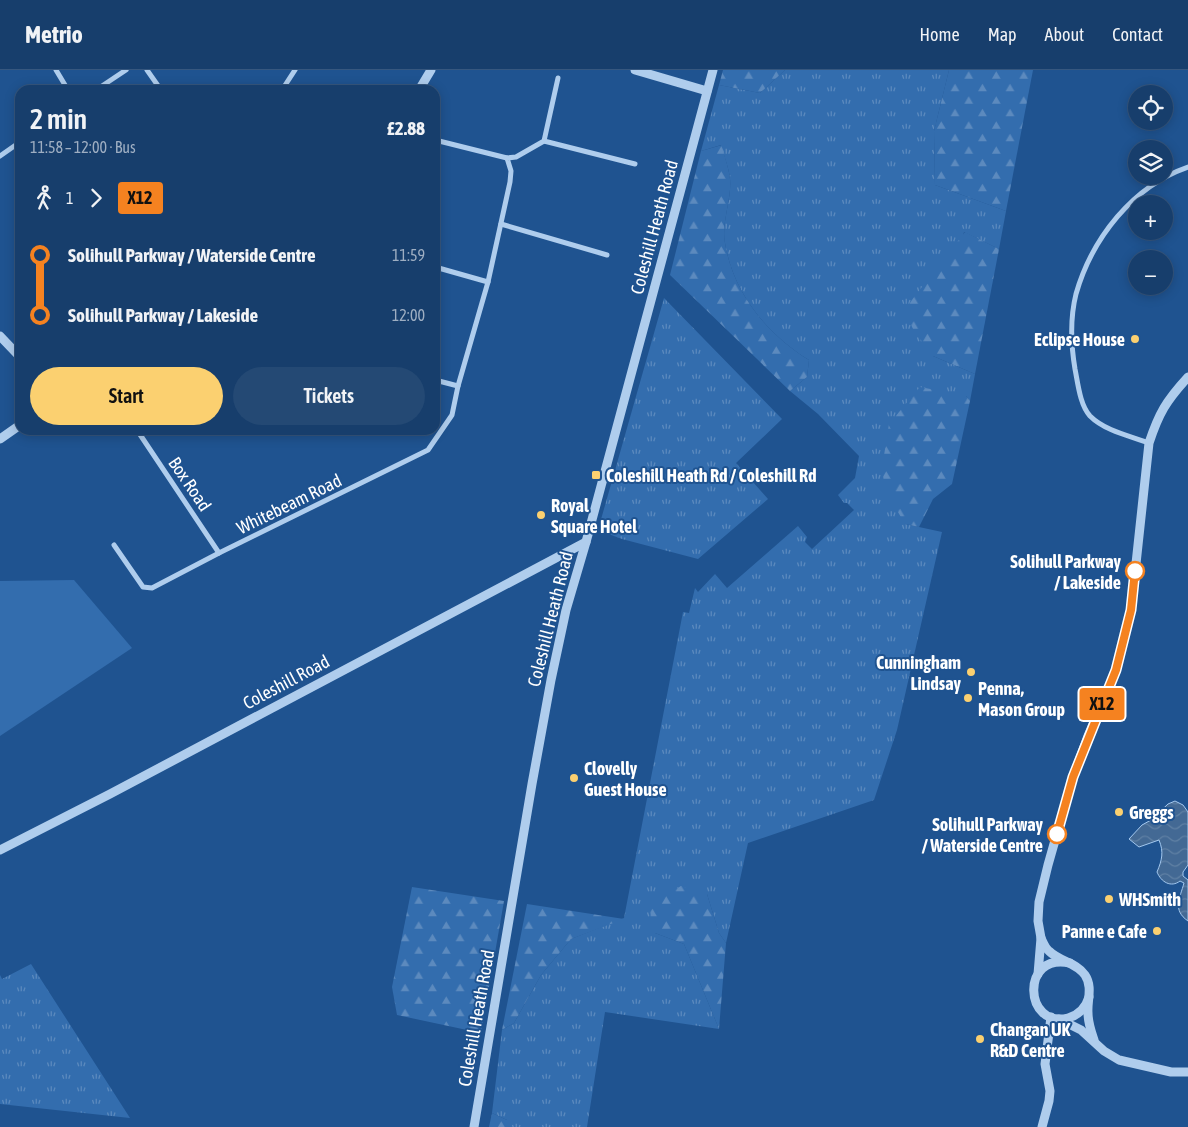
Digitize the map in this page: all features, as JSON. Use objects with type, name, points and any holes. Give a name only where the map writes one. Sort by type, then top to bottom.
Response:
[{"type":"street","points":[[56,70],[65,85]]},
{"type":"street","points":[[104,85],[126,70]]},
{"type":"street","points":[[147,70],[158,85]]},
{"type":"street","points":[[285,85],[295,70]]},
{"type":"street","points":[[422,85],[431,70]]},
{"type":"street","points":[[635,70],[707,91]]},
{"type":"street","name":"Coleshill Heath Road","points":[[474,1127],[528,806],[566,610],[713,70]]},
{"type":"street","points":[[544,141],[558,78]]},
{"type":"street","points":[[440,141],[507,158],[516,157],[544,141],[634,164]]},
{"type":"street","points":[[0,156],[15,146]]},
{"type":"street","name":"Whitebeam Road","points":[[440,432],[452,415],[458,386],[488,282],[511,171],[507,158]]},
{"type":"street","points":[[1149,443],[1105,426],[1091,417],[1086,411],[1073,358],[1071,333],[1073,312],[1076,294],[1088,266],[1102,236],[1113,221],[1124,208],[1142,193],[1174,172],[1188,167]]},
{"type":"street","points":[[501,224],[607,255]]},
{"type":"street","points":[[440,268],[488,282]]},
{"type":"street","points":[[0,336],[15,352]]},
{"type":"street","points":[[1188,378],[1166,402],[1149,443],[1131,610],[1116,670],[1073,777],[1048,865],[1039,902],[1038,974],[1033,987],[1037,1005],[1042,1012],[1081,1030],[1104,1051],[1120,1060],[1171,1072],[1188,1072]]},
{"type":"street","points":[[440,381],[458,386]]},
{"type":"street","points":[[0,439],[15,428]]},
{"type":"street","name":"Box Road","points":[[140,435],[219,553]]},
{"type":"street","name":"Whitebeam Road","points":[[114,545],[143,587],[149,588],[428,450],[438,435]]},
{"type":"street","name":"Coleshill Road","points":[[0,850],[586,542]]},
{"type":"street","points":[[1040,938],[1047,950],[1057,958],[1079,968],[1087,979],[1090,988],[1088,1012],[1090,1028],[1095,1042]]},
{"type":"street","points":[[1038,974],[1049,965],[1058,963],[1070,964]]},
{"type":"street","points":[[1055,1018],[1075,1016],[1082,1010],[1089,997]]},
{"type":"street","points":[[1042,1127],[1050,1091],[1045,1064],[1055,1018]]},
{"type":"green space","points":[[723,70],[785,70],[760,93],[719,85]]},
{"type":"green space","points":[[785,70],[949,70],[934,131],[935,185],[1006,211],[999,249],[964,232],[933,356],[975,374],[970,401],[966,396],[905,524],[942,532],[897,730],[874,800],[748,843],[726,943],[719,933],[707,894],[655,933],[684,944],[719,1029],[605,1012],[587,1127],[507,1127],[507,1120],[492,1113],[502,1030],[514,1023],[541,975],[571,939],[624,918],[683,612],[689,613],[695,588],[698,592],[715,574],[727,588],[798,526],[807,537],[805,542],[812,549],[854,510],[847,503],[844,503],[838,495],[855,478],[859,456],[818,414],[790,391],[807,377],[809,360],[779,338],[766,325],[744,295],[729,261],[725,243],[724,228],[730,186],[721,145],[701,151],[719,85],[760,93]]},
{"type":"green space","points":[[949,70],[1033,70],[1006,211],[935,185],[934,131]]},
{"type":"green space","points":[[722,145],[730,186],[724,236],[729,261],[736,279],[744,295],[766,325],[779,338],[809,360],[807,377],[790,391],[670,275],[701,151]]},
{"type":"green space","points":[[965,232],[999,249],[975,374],[933,356],[914,331],[904,310]]},
{"type":"green space","points":[[664,298],[782,419],[736,463],[768,499],[698,559],[622,539],[598,530]]},
{"type":"green space","points":[[920,387],[966,396],[970,401],[952,484],[933,499],[919,527],[905,524],[885,490],[882,468],[889,424]]},
{"type":"green space","points":[[74,580],[132,648],[0,736],[0,581]]},
{"type":"green space","points":[[681,886],[707,894],[719,933],[726,943],[719,1029],[684,944],[655,933],[649,905]]},
{"type":"green space","points":[[412,887],[504,901],[481,1033],[397,1015],[392,987]]},
{"type":"green space","points":[[527,904],[624,919],[571,939],[541,975],[514,1023],[502,1030]]},
{"type":"green space","points":[[31,964],[130,1118],[0,1104],[0,975],[2,979]]},
{"type":"green space","points":[[492,1113],[507,1120],[507,1127],[489,1127]]},
{"type":"water","points":[[1175,801],[1183,805],[1188,812],[1188,865],[1183,872],[1183,876],[1188,880],[1188,921],[1180,913],[1178,904],[1184,883],[1180,881],[1173,884],[1167,883],[1161,879],[1157,872],[1162,856],[1159,840],[1139,847],[1129,839],[1142,825],[1151,820],[1168,804]]},
{"type":"bus line","name":"X12","points":[[1057,834],[1073,777],[1116,670],[1131,610],[1135,571]]},
{"type":"place","name":"Eclipse House","points":[[1135,339]]},
{"type":"place","name":"Coleshill Heath Rd / Coleshill Rd","points":[[596,475]]},
{"type":"place","name":"Royal Square Hotel","points":[[541,515]]},
{"type":"place","name":"Solihull Parkway / Lakeside","points":[[1135,571]]},
{"type":"place","name":"Cunningham Lindsay","points":[[971,672]]},
{"type":"place","name":"Penna, Mason Group","points":[[968,698]]},
{"type":"place","name":"Clovelly Guest House","points":[[574,778]]},
{"type":"place","name":"Greggs","points":[[1119,812]]},
{"type":"place","name":"Solihull Parkway / Waterside Centre","points":[[1057,834]]},
{"type":"place","name":"WHSmith","points":[[1109,899]]},
{"type":"place","name":"Panne e Cafe","points":[[1157,931]]},
{"type":"place","name":"Changan UK R&D Centre","points":[[980,1039]]}]
